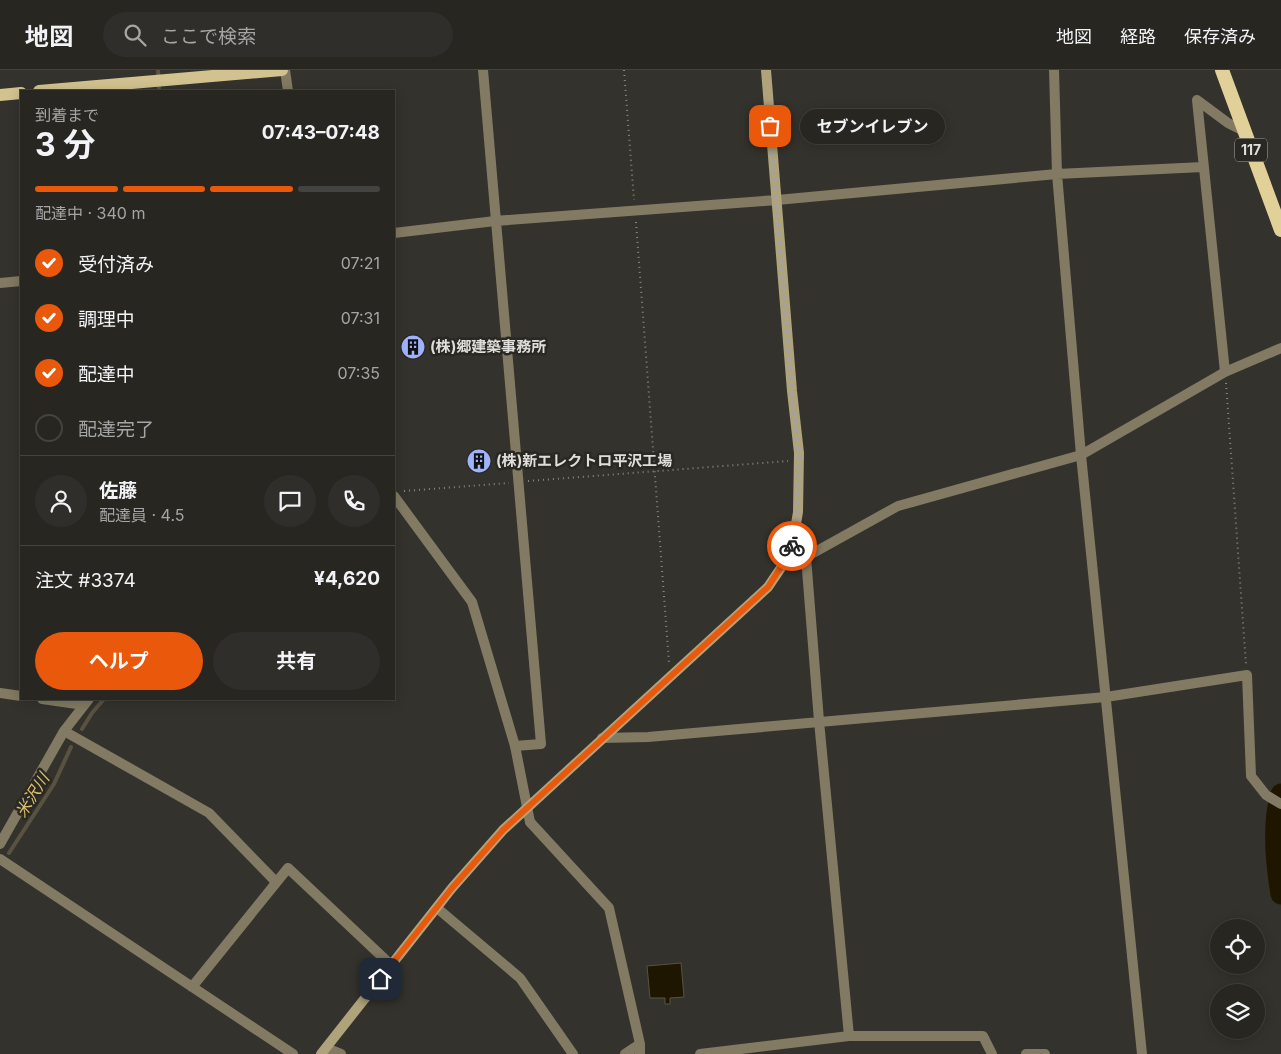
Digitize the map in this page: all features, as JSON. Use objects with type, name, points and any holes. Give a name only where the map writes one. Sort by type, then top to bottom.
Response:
[{"type":"highway","name":"117","points":[[1222,70],[1281,230]]},
{"type":"main road","points":[[51,90],[284,70]]},
{"type":"main road","points":[[323,1051],[437,908],[503,830],[768,587],[790,553],[798,512],[799,460],[766,70]]},
{"type":"main road","points":[[1,91],[20,93]]},
{"type":"street","points":[[284,70],[288,90]]},
{"type":"street","points":[[482,70],[541,744],[515,746]]},
{"type":"street","points":[[1054,70],[1057,174],[1081,455],[1142,1054]]},
{"type":"street","points":[[1225,372],[1196,100],[1228,123],[1244,131]]},
{"type":"street","points":[[395,233],[495,221],[777,200],[1057,174],[1203,167]]},
{"type":"street","points":[[0,282],[20,281]]},
{"type":"street","points":[[790,553],[806,556],[898,506],[1081,455],[1225,372],[1281,348]]},
{"type":"street","points":[[395,497],[472,602],[515,746],[530,822],[609,908],[640,1049],[625,1054]]},
{"type":"street","points":[[806,556],[819,721],[849,1036]]},
{"type":"street","points":[[602,738],[648,738],[1106,696],[1247,675],[1251,776],[1266,796],[1281,804]]},
{"type":"street","points":[[0,693],[20,696]]},
{"type":"street","points":[[57,700],[86,702]]},
{"type":"street","points":[[0,844],[64,731],[86,702]]},
{"type":"street","points":[[64,731],[209,813],[276,882]]},
{"type":"street","points":[[0,859],[293,1054]]},
{"type":"street","points":[[192,987],[288,868],[391,965]]},
{"type":"street","points":[[437,908],[520,978],[573,1054]]},
{"type":"street","points":[[700,1054],[849,1036],[983,1036],[992,1054]]},
{"type":"street","points":[[323,1051],[341,1054]]},
{"type":"street","points":[[1026,1054],[1045,1054]]},
{"type":"path","points":[[624,70],[634,199]]},
{"type":"path","points":[[636,219],[670,677]]},
{"type":"path","points":[[1225,372],[1247,675]]},
{"type":"path","points":[[522,482],[799,460]]},
{"type":"path","points":[[404,491],[512,482]]},
{"type":"shaded area","points":[[681,963],[684,997],[670,998],[670,1004],[665,1004],[665,998],[650,998],[647,966]]},
{"type":"waterway","name":"米沢川","points":[[158,70],[159,90]]},
{"type":"waterway","name":"米沢川","points":[[82,729],[103,700]]},
{"type":"waterway","name":"米沢川","points":[[9,853],[54,784],[71,747]]},
{"type":"waterway","points":[[1281,794],[1276,818],[1276,857],[1281,894]]},
{"type":"way so far","points":[[770,126],[799,453],[798,512],[792,546]]},
{"type":"place","name":"セブンイレブン","points":[[770,126]]},
{"type":"place","name":"(株)郷建築事務所","points":[[413,347]]},
{"type":"place","name":"(株)新エレクトロ平沢工場","points":[[479,461]]},
{"type":"route","points":[[380,979],[452,888],[503,830],[768,587],[790,553],[792,546]]}]
